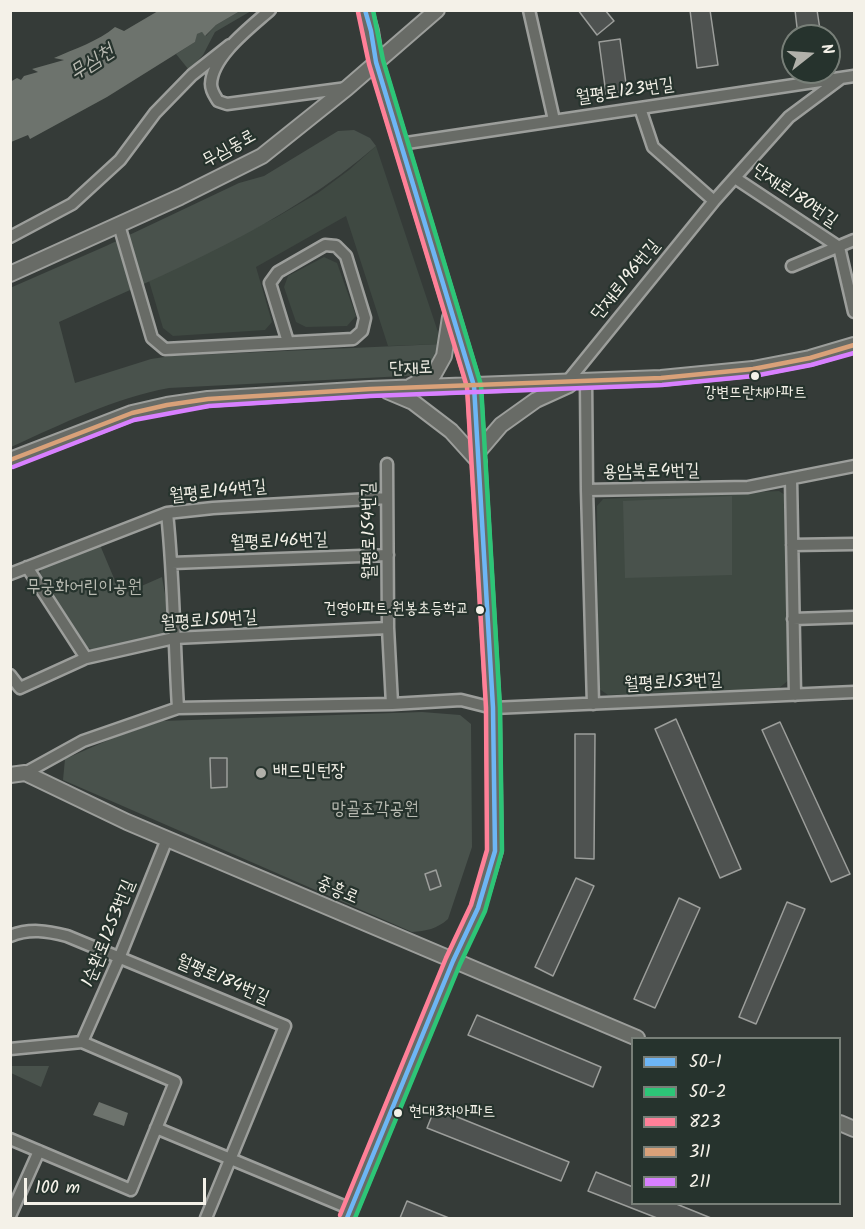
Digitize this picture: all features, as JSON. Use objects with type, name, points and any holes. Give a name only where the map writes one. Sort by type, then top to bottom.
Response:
[{"type":"street","points":[[10,237],[72,204],[120,160],[155,113],[186,82],[270,10]]},
{"type":"street","points":[[156,1128],[230,1159],[349,1214],[453,961],[478,908],[495,851],[493,708],[474,386],[376,62],[365,10]]},
{"type":"street","name":"무심동로","points":[[10,274],[119,225],[262,156],[347,88],[437,10]]},
{"type":"street","points":[[529,10],[554,120]]},
{"type":"street","points":[[230,45],[211,83],[218,101],[227,104],[347,88]]},
{"type":"street","name":"월평로123번길","points":[[400,144],[855,76]]},
{"type":"street","name":"단재로196번길","points":[[576,382],[714,201],[789,117],[843,77]]},
{"type":"street","points":[[640,108],[653,147],[714,201]]},
{"type":"street","name":"단재로180번길","points":[[735,178],[839,247],[855,312]]},
{"type":"street","points":[[119,225],[152,338],[165,350],[353,339],[362,331],[365,318],[346,256],[336,246],[325,245],[278,272],[270,283],[288,342]]},
{"type":"street","points":[[792,266],[855,240]]},
{"type":"street","points":[[408,388],[434,374],[444,356],[451,312]]},
{"type":"street","name":"단재로","points":[[10,460],[132,413],[208,399],[382,389],[661,378],[753,369],[810,358],[855,345]]},
{"type":"street","points":[[478,457],[501,425],[536,400],[576,382],[587,490]]},
{"type":"street","points":[[382,389],[413,402],[451,431],[478,457]]},
{"type":"street","name":"월평로154번길","points":[[387,464],[388,628],[392,704]]},
{"type":"street","name":"용암북로4번길","points":[[593,704],[587,490],[748,488],[855,466]]},
{"type":"street","points":[[792,479],[795,695]]},
{"type":"street","name":"월평로144번길","points":[[10,574],[167,513],[213,508],[387,498]]},
{"type":"street","points":[[167,513],[172,562],[178,708]]},
{"type":"street","points":[[792,545],[855,544]]},
{"type":"street","name":"월평로146번길","points":[[172,562],[388,555]]},
{"type":"street","points":[[27,567],[86,658]]},
{"type":"street","points":[[794,619],[855,617]]},
{"type":"street","name":"월평로150번길","points":[[10,675],[20,688],[86,658],[174,638],[388,628]]},
{"type":"street","name":"월평로153번길","points":[[25,773],[83,741],[178,708],[392,704],[460,700],[493,708],[855,692]]},
{"type":"street","points":[[10,775],[25,773]]},
{"type":"street","name":"중흥로","points":[[25,773],[166,839],[634,1037]]},
{"type":"street","name":"1순환로1253번길","points":[[82,1042],[120,956],[166,839]]},
{"type":"street","name":"월평로184번길","points":[[10,936],[20,932],[44,930],[67,936],[285,1026],[206,1218]]},
{"type":"street","points":[[10,1049],[82,1042],[175,1082],[131,1190],[10,1139]]},
{"type":"street","points":[[841,1123],[855,1129]]},
{"type":"street","points":[[10,1216],[39,1151]]},
{"type":"shaded area","points":[[376,146],[442,344],[388,346],[346,216],[256,267],[272,322],[265,330],[173,336],[163,328],[149,281],[275,218],[318,193]]},
{"type":"shaded area","points":[[324,257],[337,263],[356,316],[347,326],[306,327],[296,322],[284,287],[288,276]]},
{"type":"shaded area","points":[[779,491],[785,495],[790,679],[778,689],[608,695],[598,688],[597,506],[603,499]]},
{"type":"green space","points":[[240,11],[251,11],[215,32],[203,55],[189,70],[176,54],[195,42],[196,34],[202,32],[206,36],[216,25]]},
{"type":"green space","points":[[354,130],[370,138],[376,146],[303,200],[224,245],[59,322],[75,383],[151,359],[171,356],[442,344],[443,351],[424,375],[169,388],[108,405],[11,447],[10,288],[106,246],[239,183],[264,176],[338,131]]},
{"type":"green space","points":[[732,496],[732,575],[625,578],[623,501]]},
{"type":"green space","name":"무궁화어린이공원","points":[[100,545],[121,595],[162,577],[169,617],[167,631],[162,636],[96,651],[86,647],[39,577],[42,567]]},
{"type":"green space","name":"망골조각공원","points":[[422,712],[460,715],[471,724],[472,847],[448,919],[427,930],[412,932],[63,780],[65,759],[113,738],[162,721]]},
{"type":"green space","points":[[12,1066],[49,1066],[41,1087],[11,1073]]},
{"type":"water","name":"무심천","points":[[158,11],[240,11],[216,25],[205,36],[202,32],[197,34],[195,42],[107,97],[30,139],[28,135],[11,142],[10,82],[17,78],[21,80],[24,76],[38,72],[32,69],[64,60],[54,58],[94,41],[115,27],[124,31]]},
{"type":"water","points":[[99,1102],[128,1113],[124,1126],[93,1115]]},
{"type":"building","points":[[578,10],[605,10],[614,21],[597,35]]},
{"type":"building","points":[[690,10],[710,10],[718,65],[697,68]]},
{"type":"building","points":[[795,10],[817,10],[819,24],[797,24]]},
{"type":"building","points":[[620,39],[627,91],[606,94],[599,42]]},
{"type":"building","points":[[676,719],[741,869],[720,878],[655,729]]},
{"type":"building","points":[[780,722],[850,874],[831,882],[762,730]]},
{"type":"building","points":[[575,734],[595,734],[594,859],[575,858]]},
{"type":"building","points":[[210,758],[227,758],[227,787],[211,788]]},
{"type":"building","points":[[436,870],[441,886],[430,890],[425,874]]},
{"type":"building","points":[[576,878],[594,886],[553,976],[535,967]]},
{"type":"building","points":[[679,898],[700,908],[655,1008],[634,999]]},
{"type":"building","points":[[787,902],[805,909],[756,1024],[739,1017]]},
{"type":"building","points":[[477,1015],[601,1067],[593,1087],[468,1035]]},
{"type":"building","points":[[435,1108],[569,1162],[561,1181],[427,1128]]},
{"type":"building","points":[[596,1172],[631,1186],[631,1205],[679,1205],[711,1218],[657,1218],[588,1191]]},
{"type":"building","points":[[407,1201],[449,1218],[400,1218]]},
{"type":"transit line","name":"50-1","points":[[347,1218],[453,961],[478,908],[495,851],[493,708],[474,386],[376,62],[365,10]]},
{"type":"transit line","name":"50-2","points":[[355,1218],[460,964],[485,911],[502,851],[500,708],[481,385],[383,60],[373,10]]},
{"type":"transit line","name":"823","points":[[340,1215],[446,958],[471,905],[487,850],[486,708],[467,387],[369,64],[358,12]]},
{"type":"transit line","name":"311","points":[[10,460],[132,413],[208,399],[370,389],[661,378],[753,369],[810,358],[854,345]]},
{"type":"transit line","name":"211","points":[[13,467],[134,420],[209,406],[370,396],[662,385],[754,376],[811,365],[854,353]]},
{"type":"place","name":"강변뜨란채아파트","points":[[755,376]]},
{"type":"place","name":"건영아파트.원봉초등학교","points":[[480,610]]},
{"type":"place","name":"배드민턴장","points":[[261,773]]},
{"type":"place","name":"현대3차아파트","points":[[398,1113]]}]
